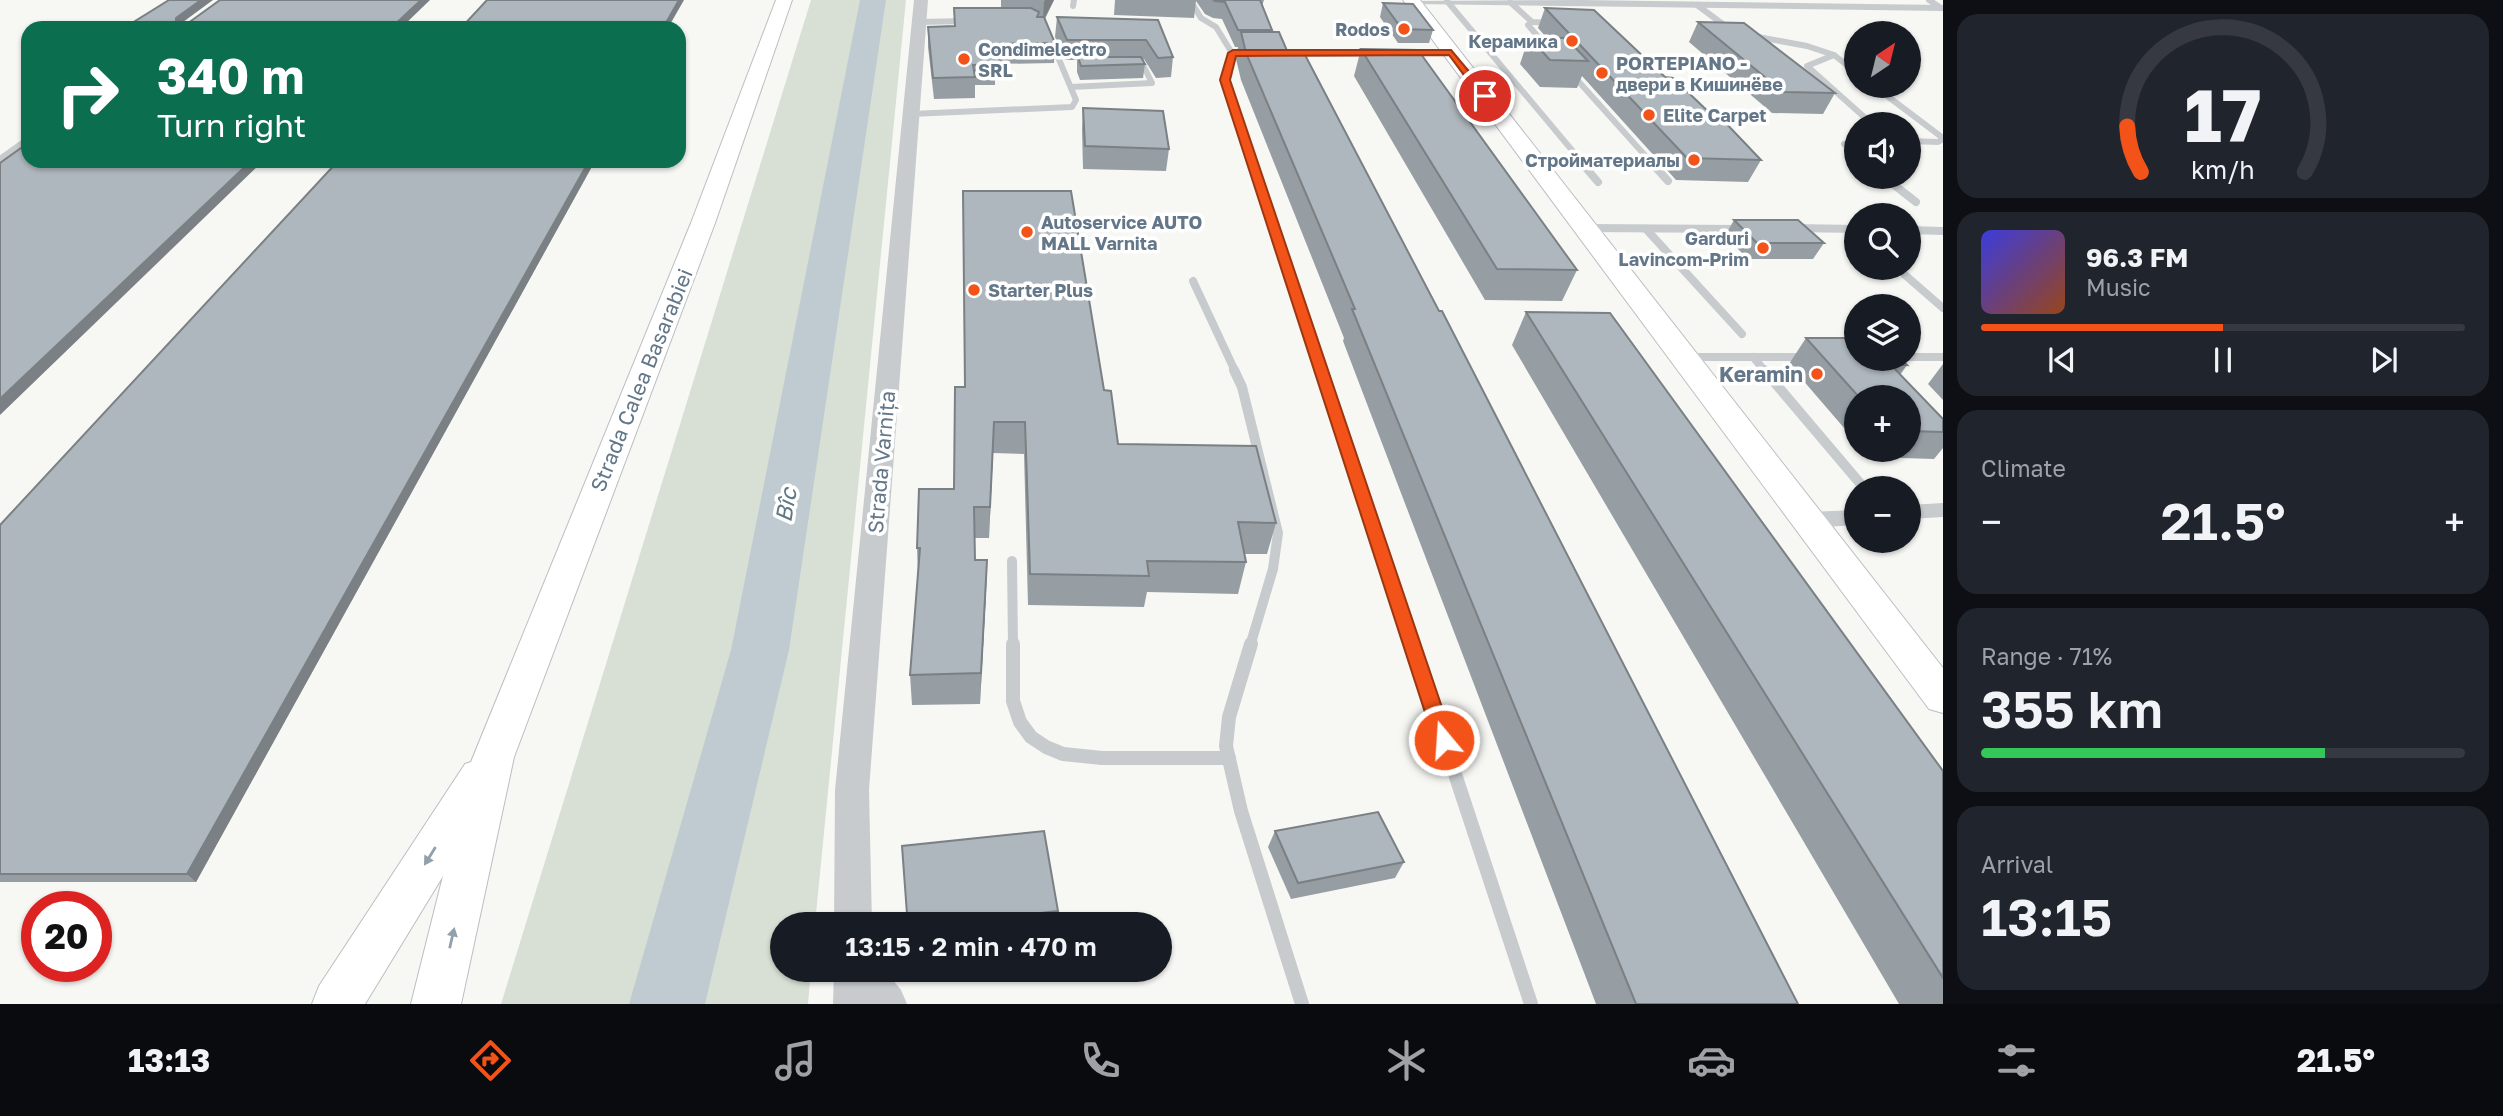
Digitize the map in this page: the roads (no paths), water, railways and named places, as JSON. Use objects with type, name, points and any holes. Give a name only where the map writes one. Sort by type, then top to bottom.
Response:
[{"type":"main road","name":"Strada Calea Basarabiei","points":[[436,1004],[492,757],[698,235],[784,0]]},
{"type":"main road","points":[[1411,0],[1943,697]]},
{"type":"main road","name":"Strada Calea Basarabiei","points":[[337,1004],[492,757]]},
{"type":"street","points":[[1411,0],[1942,8]]},
{"type":"street","name":"Strada Varnița","points":[[853,912],[852,790],[920,11]]},
{"type":"street","points":[[1921,511],[1943,510]]},
{"type":"street","points":[[1808,520],[1844,518]]},
{"type":"street","points":[[853,982],[853,1004]]},
{"type":"street","points":[[870,982],[887,1004]]},
{"type":"lane","points":[[1190,0],[1201,18],[1216,27],[1233,53],[1225,80],[1531,1004]]},
{"type":"lane","points":[[1929,0],[1942,8]]},
{"type":"lane","points":[[1447,1],[1598,182]]},
{"type":"lane","points":[[1510,2],[1532,22],[1559,23]]},
{"type":"lane","points":[[1697,5],[1718,23],[1739,32],[1807,46],[1834,55],[1844,63]]},
{"type":"lane","points":[[920,11],[972,22]]},
{"type":"lane","points":[[1532,22],[1528,24],[1556,57]]},
{"type":"lane","points":[[911,114],[1072,107],[1076,100],[1046,29]]},
{"type":"lane","points":[[1399,53],[1451,52]]},
{"type":"lane","points":[[1233,53],[1256,53]]},
{"type":"lane","points":[[1279,53],[1386,53]]},
{"type":"lane","points":[[1834,55],[1807,66],[1859,112]]},
{"type":"lane","points":[[1071,87],[1152,83],[1143,65],[1130,65]]},
{"type":"lane","points":[[1062,66],[1075,66]]},
{"type":"lane","points":[[1566,67],[1668,181]]},
{"type":"lane","points":[[1890,98],[1943,139],[1938,142],[1921,141]]},
{"type":"lane","points":[[0,159],[21,144]]},
{"type":"lane","points":[[1899,189],[1916,202]]},
{"type":"lane","points":[[1586,228],[1756,229]]},
{"type":"lane","points":[[1646,229],[1742,334]]},
{"type":"lane","points":[[1783,229],[1844,230]]},
{"type":"lane","points":[[1921,230],[1943,231]]},
{"type":"lane","points":[[1911,280],[1943,308]]},
{"type":"lane","points":[[1193,281],[1242,387],[1278,533],[1273,569],[1229,717],[1226,746],[1241,811],[1302,1004]]},
{"type":"lane","points":[[1683,356],[1818,357]]},
{"type":"lane","points":[[1752,357],[1854,476]]},
{"type":"lane","points":[[1921,357],[1943,358]]},
{"type":"lane","points":[[1012,561],[1013,701],[1016,717],[1025,731],[1051,750],[1083,758],[1229,758]]},
{"type":"waterway","name":"Bîc","points":[[667,1004],[760,650],[873,0]]},
{"type":"place","name":"Rodos","points":[[1404,29]]},
{"type":"place","name":"Керамика","points":[[1572,41]]},
{"type":"place","name":"Condimelectro SRL","points":[[964,59]]},
{"type":"place","name":"PORTEPIANO - двери в Кишинёве","points":[[1602,73]]},
{"type":"place","name":"Elite Carpet","points":[[1649,115]]},
{"type":"place","name":"Стройматериалы","points":[[1694,160]]},
{"type":"place","name":"Autoservice AUTO MALL Varnita","points":[[1027,232]]},
{"type":"place","name":"Garduri Lavincom-Prim","points":[[1763,248]]},
{"type":"place","name":"Starter Plus","points":[[974,290]]},
{"type":"place","name":"Keramin","points":[[1817,374]]}]
